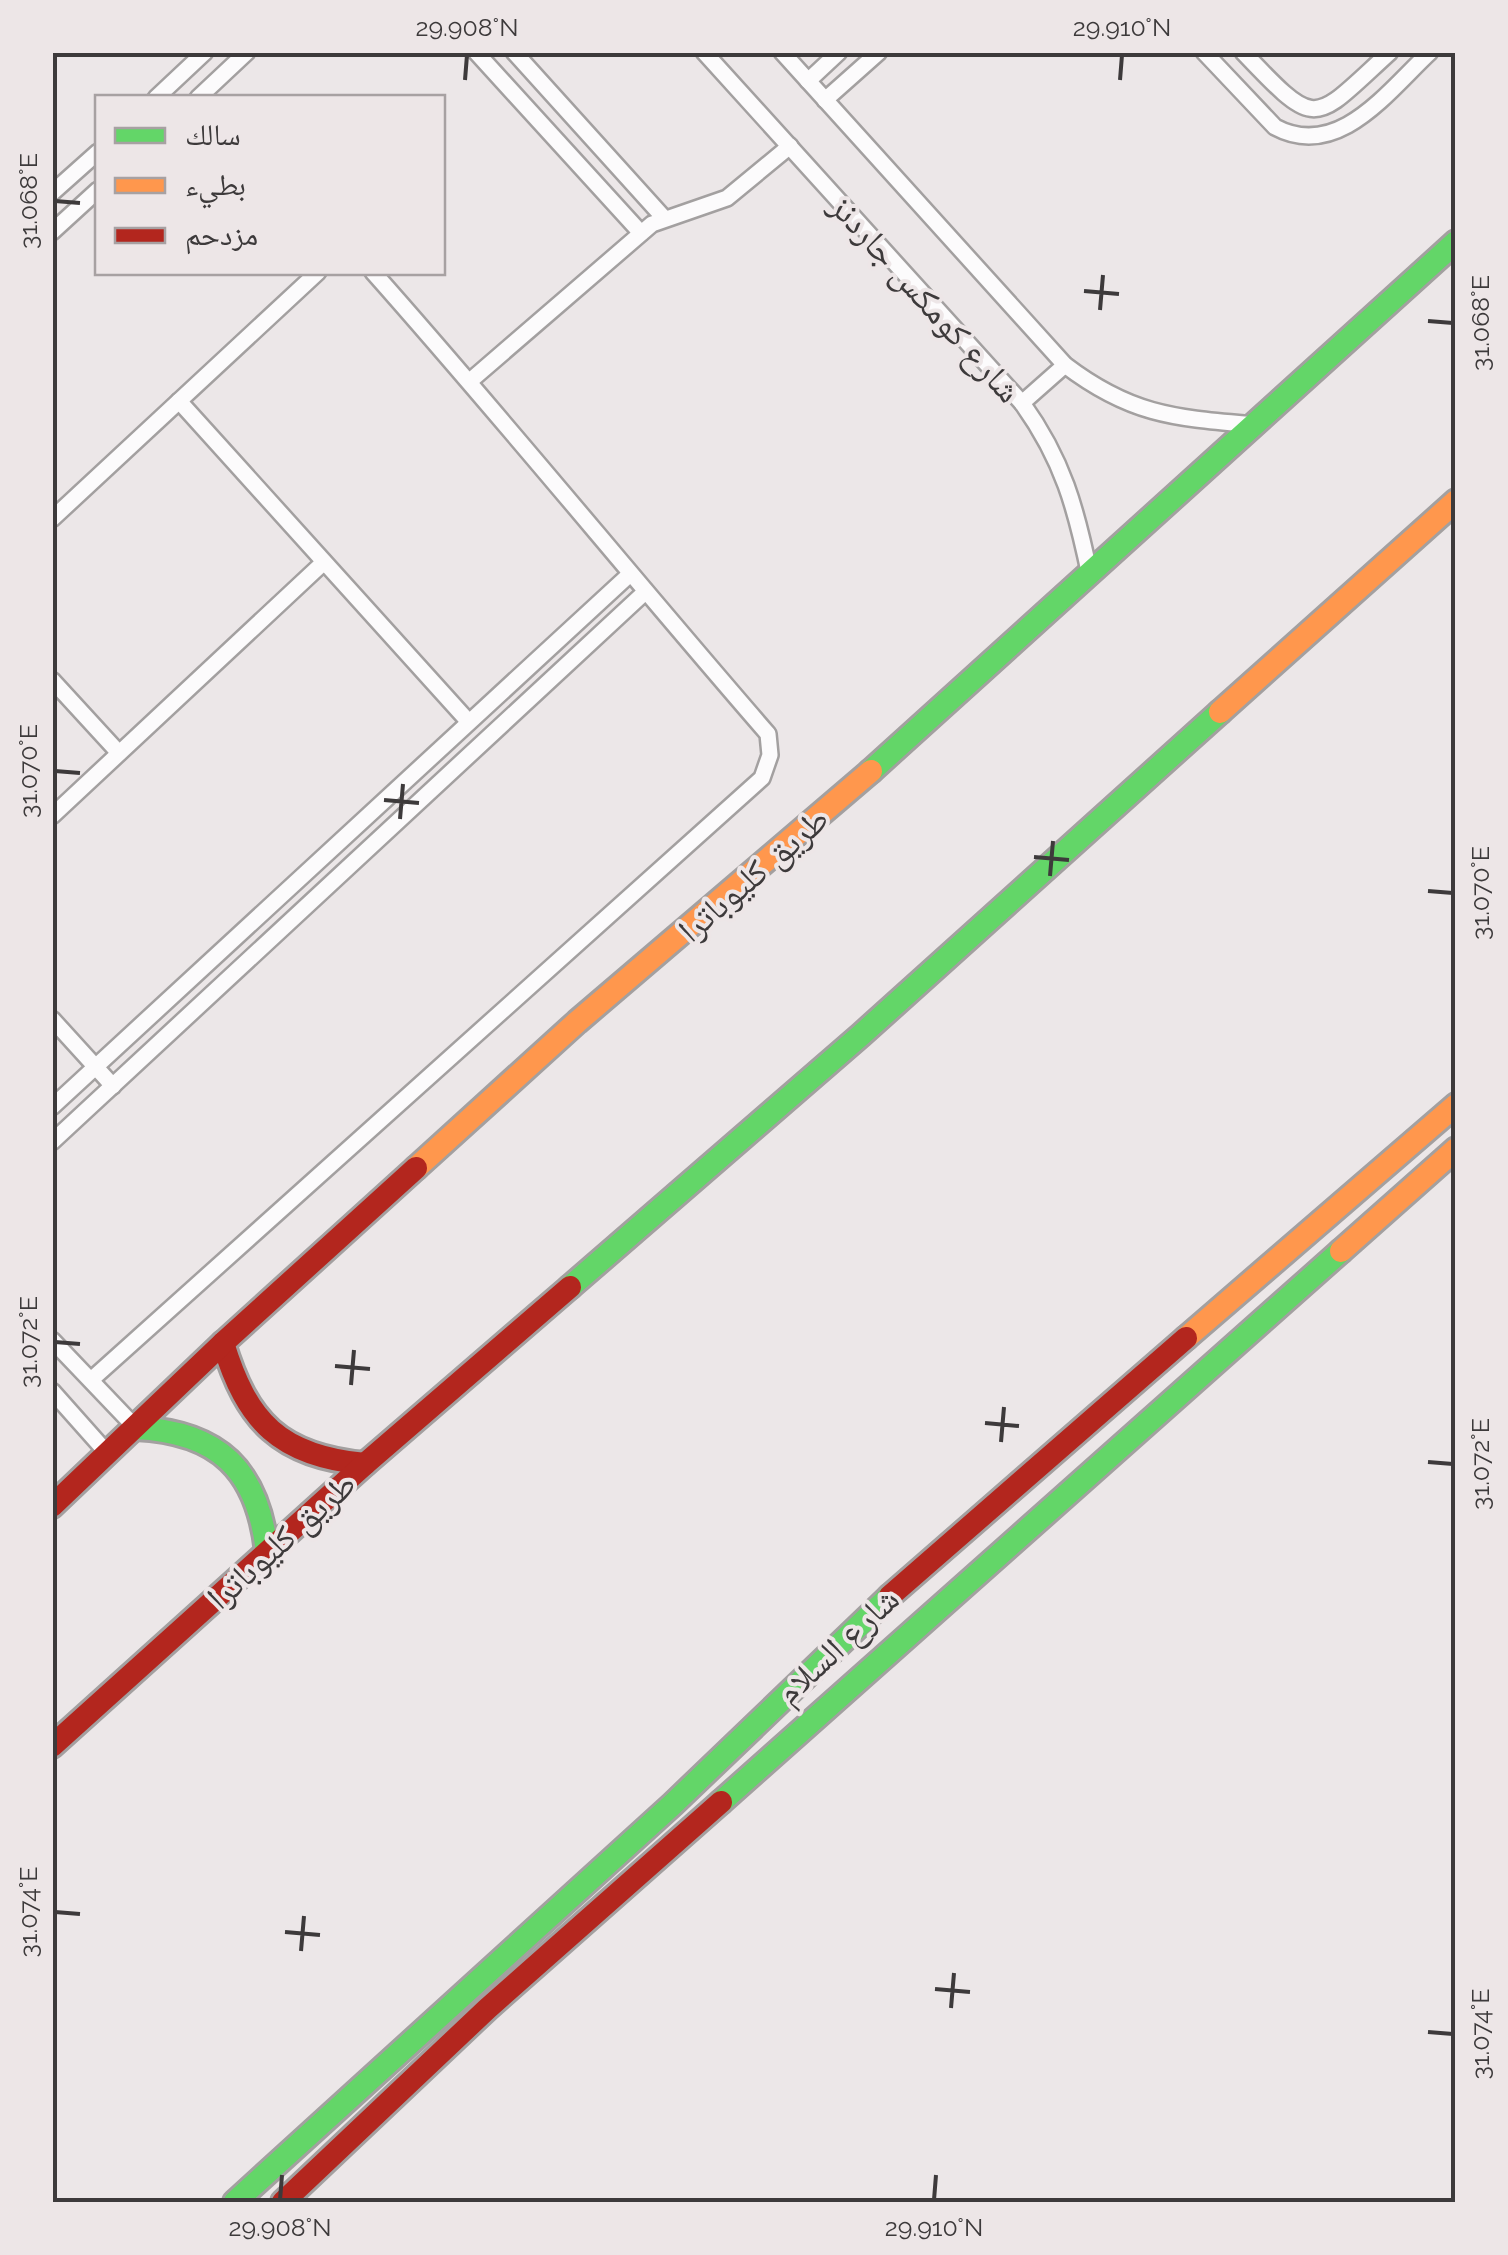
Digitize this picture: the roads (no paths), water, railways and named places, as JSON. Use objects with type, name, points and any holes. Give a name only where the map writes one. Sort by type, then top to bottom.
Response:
[{"type":"main road","name":"طريق كليوباترا","points":[[52,1506],[223,1344],[577,1022],[814,822],[1456,242]]},
{"type":"main road","name":"طريق كليوباترا","points":[[52,1746],[365,1464],[862,1034],[1456,501]]},
{"type":"main road","name":"شارع السلام","points":[[235,2202],[672,1804],[903,1584],[1456,1104]]},
{"type":"main road","name":"شارع السلام","points":[[283,2202],[487,2009],[1456,1149]]},
{"type":"main road","points":[[1388,1166],[1409,1189]]},
{"type":"main road","points":[[223,1344],[228,1365],[252,1411],[279,1441],[313,1457],[365,1464]]},
{"type":"main road","points":[[136,1428],[186,1433],[230,1460],[259,1502],[268,1552]]},
{"type":"street","points":[[159,95],[205,52]]},
{"type":"street","points":[[208,94],[247,52]]},
{"type":"street","points":[[476,52],[642,233]]},
{"type":"street","points":[[514,52],[664,218]]},
{"type":"street","name":"شارع كومكس جاردنز","points":[[704,52],[1022,402],[1067,481],[1090,576]]},
{"type":"street","name":"شارع كومكس جاردنز","points":[[782,52],[1065,365],[1088,382],[1139,408],[1194,421],[1256,425]]},
{"type":"street","points":[[808,81],[840,52]]},
{"type":"street","points":[[825,100],[879,52]]},
{"type":"street","points":[[1204,52],[1275,127],[1287,134],[1315,138],[1329,136],[1354,122],[1430,52]]},
{"type":"street","points":[[1243,52],[1290,102],[1312,110],[1334,103],[1390,52]]},
{"type":"street","points":[[470,381],[642,233],[664,218],[727,198],[790,146]]},
{"type":"street","points":[[52,193],[95,155]]},
{"type":"street","points":[[52,232],[95,193]]},
{"type":"street","points":[[52,518],[315,275]]},
{"type":"street","points":[[91,1380],[762,778],[770,755],[768,734],[628,575],[470,381],[376,275]]},
{"type":"street","points":[[1022,402],[1065,365]]},
{"type":"street","points":[[179,401],[468,721]]},
{"type":"street","points":[[52,816],[324,562]]},
{"type":"street","points":[[52,1106],[628,575]]},
{"type":"street","points":[[52,1142],[644,592]]},
{"type":"street","points":[[52,680],[119,753]]},
{"type":"street","points":[[488,702],[504,722]]},
{"type":"street","points":[[52,1019],[114,1086]]},
{"type":"street","points":[[52,1340],[136,1428]]},
{"type":"street","points":[[52,1391],[108,1454]]},
{"type":"street","points":[[52,1422],[66,1409]]}]
